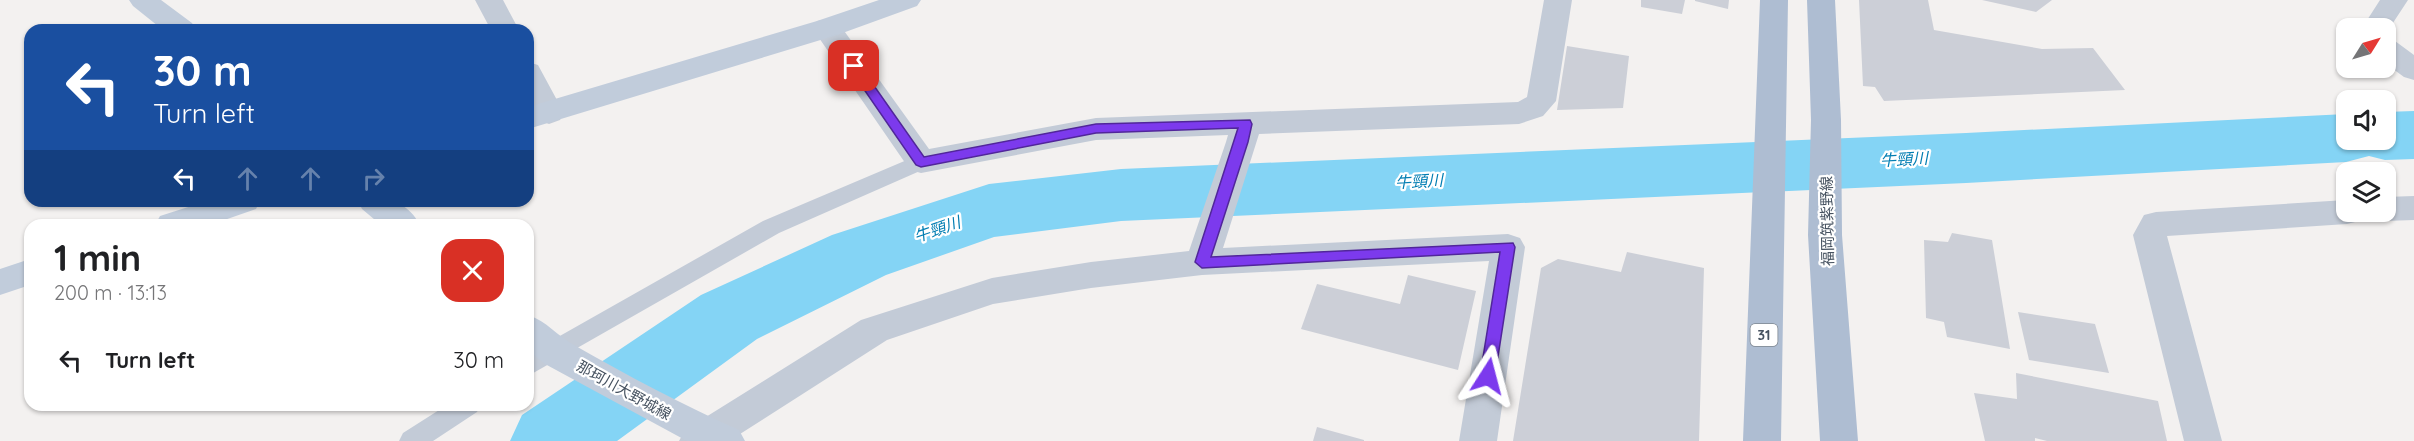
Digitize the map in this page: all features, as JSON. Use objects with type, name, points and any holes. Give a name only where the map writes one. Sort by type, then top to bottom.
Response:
[{"type":"main road","name":"31","points":[[1762,441],[1774,0]]},
{"type":"main road","name":"福岡筑紫野線","points":[[1821,0],[1826,120],[1825,235],[1839,441]]},
{"type":"street","points":[[143,0],[174,24]]},
{"type":"street","points":[[489,0],[502,24]]},
{"type":"street","points":[[534,95],[539,115],[827,28],[907,0]]},
{"type":"street","points":[[827,28],[921,162],[1096,129],[1244,133],[1519,113],[1532,109],[1541,101],[1558,0]]},
{"type":"street","points":[[2382,18],[2394,0]]},
{"type":"street","points":[[2396,56],[2414,70]]},
{"type":"street","points":[[1204,254],[1244,133]]},
{"type":"street","points":[[190,219],[226,207]]},
{"type":"street","points":[[381,207],[396,219]]},
{"type":"street","points":[[2396,209],[2414,208]]},
{"type":"street","points":[[2203,441],[2150,235],[2156,224],[2336,213]]},
{"type":"street","points":[[705,435],[874,330],[992,291],[1204,254],[1508,247],[1478,441]]},
{"type":"street","points":[[0,282],[24,274]]},
{"type":"street","name":"那珂川大野城線","points":[[542,350],[705,435]]},
{"type":"lane","points":[[542,350],[771,226],[921,162]]},
{"type":"lane","points":[[412,441],[459,411]]},
{"type":"building","points":[[1641,0],[1685,0],[1682,14],[1641,7]]},
{"type":"building","points":[[1729,0],[1728,9],[1695,1]]},
{"type":"building","points":[[1859,0],[1928,0],[1934,30],[2042,49],[2093,48],[2125,90],[1884,101],[1875,87],[1863,86]]},
{"type":"building","points":[[1982,0],[2052,0],[2036,12]]},
{"type":"building","points":[[1567,46],[1629,56],[1623,108],[1557,110]]},
{"type":"building","points":[[1952,233],[1992,240],[2010,349],[1947,337],[1944,322],[1926,318],[1924,240],[1948,242]]},
{"type":"building","points":[[1627,252],[1704,268],[1699,441],[1513,441],[1541,268],[1558,259],[1621,272]]},
{"type":"building","points":[[1408,275],[1476,291],[1458,370],[1301,329],[1317,284],[1400,304]]},
{"type":"building","points":[[2018,312],[2095,324],[2109,373],[2029,360]]},
{"type":"building","points":[[2016,373],[2158,401],[2167,441],[2047,441],[2035,438],[2035,441],[1985,441],[1974,393],[2017,399]]},
{"type":"building","points":[[1317,427],[1364,440],[1364,441],[1313,441]]},
{"type":"waterway","name":"牛頸川","points":[[2396,136],[2414,135]]},
{"type":"waterway","name":"牛頸川","points":[[552,441],[729,317],[859,255],[989,211],[1121,195],[1966,158],[2336,139]]},
{"type":"route","points":[[854,66],[921,162],[1096,129],[1246,124],[1202,262],[1508,247],[1488,376]]}]
